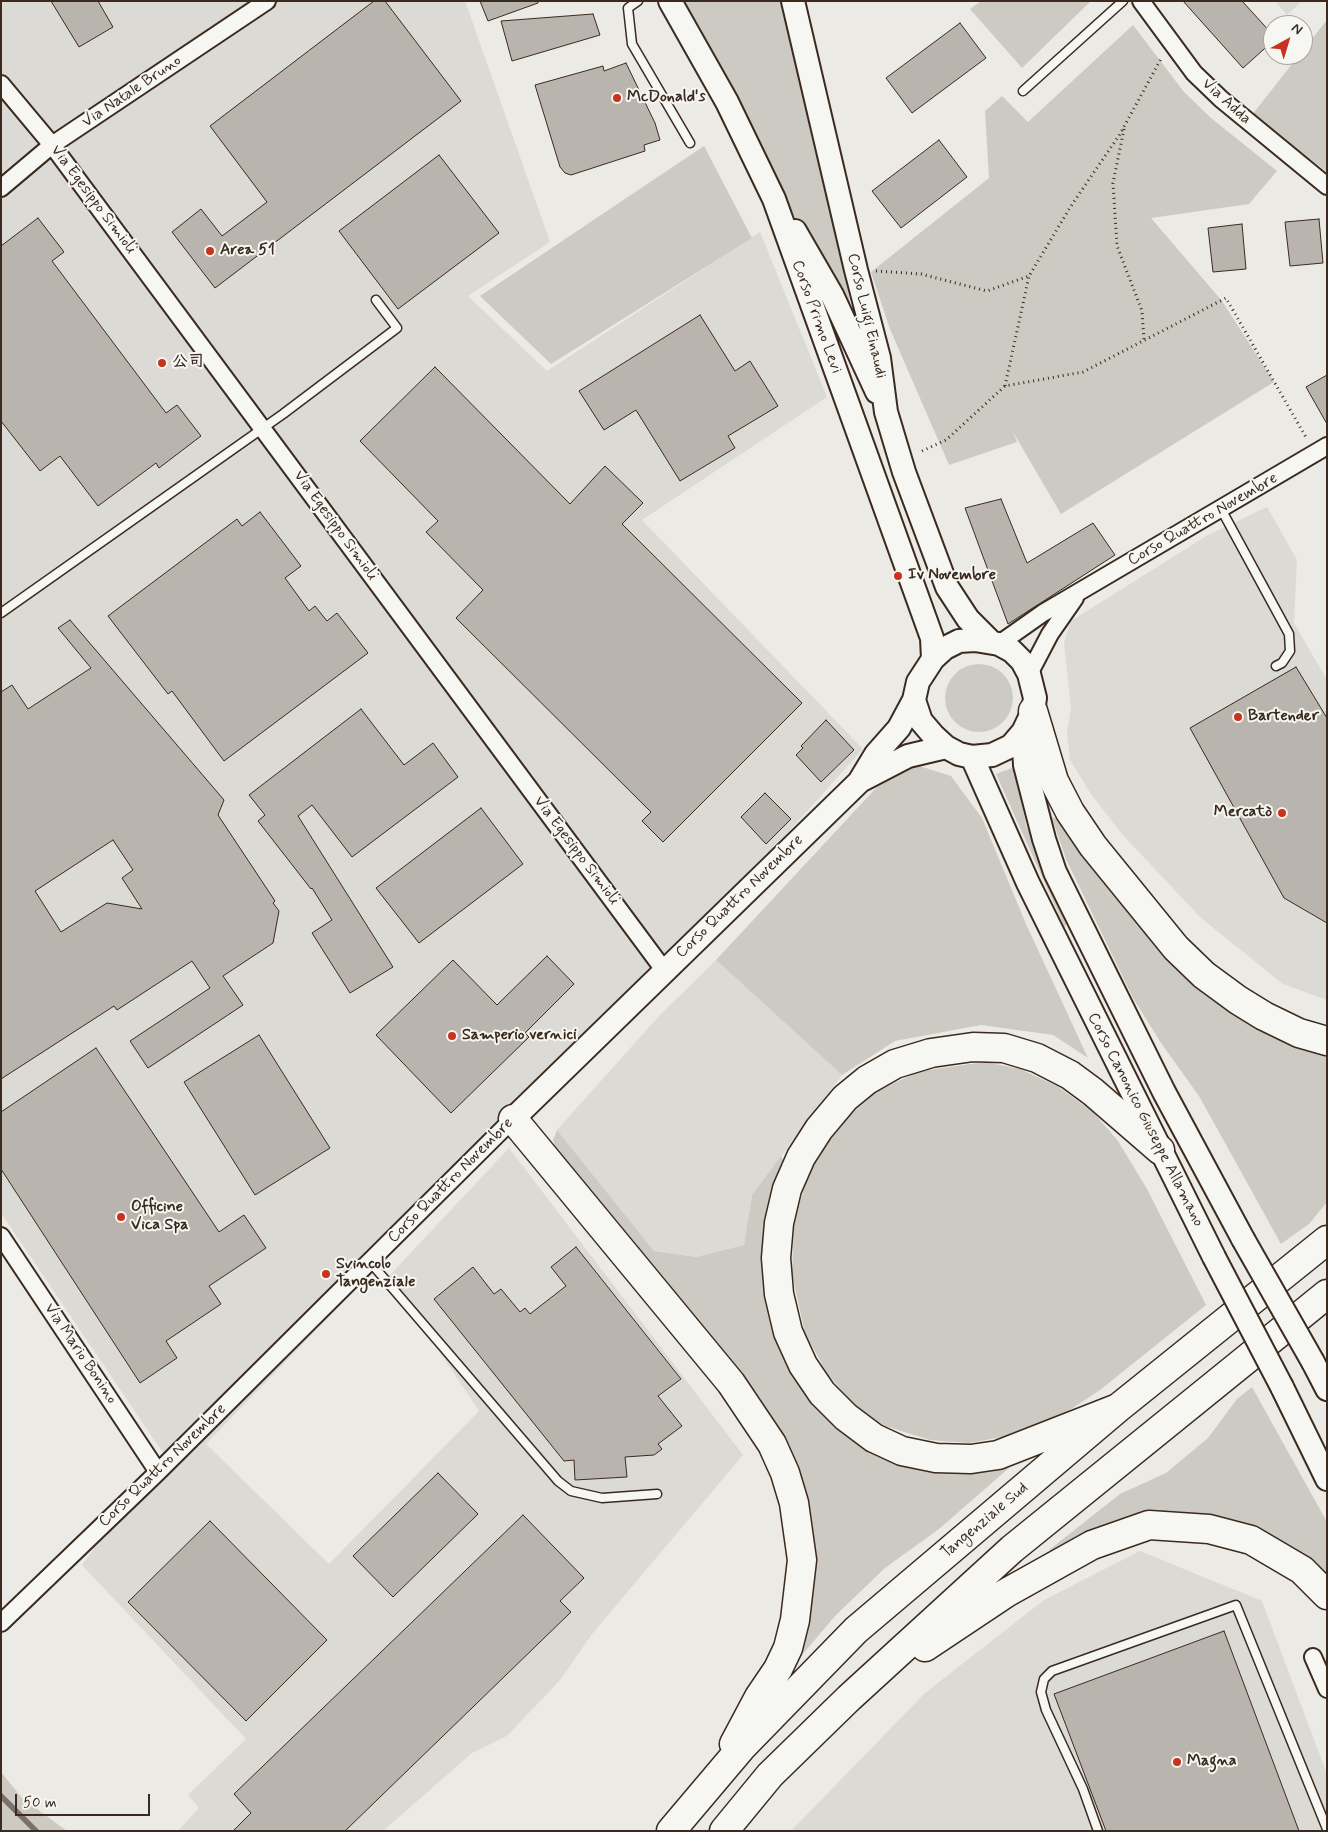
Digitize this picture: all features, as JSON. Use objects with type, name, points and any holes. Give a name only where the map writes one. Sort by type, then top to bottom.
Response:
[{"type":"highway","points":[[1028,721],[1054,781],[1070,812],[1093,846],[1176,948],[1204,975],[1244,1004],[1298,1033],[1327,1041]]},
{"type":"highway","points":[[1118,1408],[998,1455],[971,1459],[936,1458],[902,1450],[874,1438],[846,1417],[822,1393],[803,1365],[792,1341],[779,1294],[776,1258],[778,1223],[787,1189],[801,1157],[819,1129],[845,1098],[867,1080],[895,1064],[931,1053],[973,1047],[996,1048],[1037,1058],[1070,1075],[1093,1092],[1160,1150]]},
{"type":"highway","points":[[513,1119],[731,1382],[772,1444],[787,1480],[796,1512],[802,1560],[795,1620],[788,1648],[778,1669],[758,1697],[718,1774]]},
{"type":"highway","name":"Tangenziale Sud","points":[[671,1831],[718,1774],[856,1630],[1118,1408],[1327,1240]]},
{"type":"highway","points":[[724,1831],[770,1775],[849,1698],[1012,1548],[1327,1294]]},
{"type":"highway","points":[[849,1698],[1006,1593],[1092,1544],[1149,1525],[1210,1529],[1251,1540],[1302,1570],[1327,1595]]},
{"type":"main road","name":"Corso Primo Levi","points":[[670,1],[727,102],[774,199],[932,638],[933,659]]},
{"type":"main road","name":"Corso Luigi Einaudi","points":[[793,1],[856,270],[879,358],[886,412],[914,501],[947,586],[968,619],[994,642]]},
{"type":"main road","name":"Corso Primo Levi","points":[[774,199],[801,240],[832,295],[886,412]]},
{"type":"main road","points":[[959,641],[994,642],[1012,651],[1022,661],[1029,674],[1035,698],[1028,721],[1011,746],[992,755],[972,757],[959,754],[946,747],[921,721],[914,700],[918,682],[933,659],[945,648],[959,641]]},
{"type":"main road","name":"Corso Quattro Novembre","points":[[513,1119],[859,782],[876,754],[899,728],[914,700]]},
{"type":"main road","name":"Corso Canonico Giuseppe Allamano","points":[[1028,721],[1025,765],[1044,839],[1056,872],[1164,1092],[1327,1389]]},
{"type":"main road","name":"Corso Quattro Novembre","points":[[859,782],[908,756],[946,747]]},
{"type":"main road","name":"Corso Canonico Giuseppe Allamano","points":[[972,757],[1028,883],[1160,1150],[1282,1387],[1327,1479]]},
{"type":"street","name":"Via Natale Bruno","points":[[1,188],[52,145],[267,1]]},
{"type":"street","name":"Via Adda","points":[[1141,1],[1194,73],[1221,99],[1327,186]]},
{"type":"street","name":"Via Egesippo Simioli","points":[[1,84],[52,145],[664,970]]},
{"type":"street","name":"Corso Quattro Novembre","points":[[994,642],[1321,450]]},
{"type":"street","name":"Corso Quattro Novembre","points":[[1029,674],[1050,634],[1079,592]]},
{"type":"street","name":"Corso Quattro Novembre","points":[[1,1623],[158,1472],[513,1119]]},
{"type":"street","name":"Via Mario Bonino","points":[[1,1236],[158,1472]]},
{"type":"street","points":[[1313,1657],[1327,1688]]},
{"type":"lane","points":[[638,1],[625,5],[632,44],[690,143]]},
{"type":"lane","points":[[1023,91],[1123,1]]},
{"type":"lane","points":[[1,613],[263,428],[397,328],[376,300]]},
{"type":"lane","points":[[1221,509],[1289,634],[1290,651],[1282,663],[1276,666]]},
{"type":"lane","points":[[370,1262],[558,1481],[571,1491],[602,1498],[657,1494]]},
{"type":"lane","points":[[1098,1831],[1082,1789],[1046,1710],[1041,1692],[1044,1679],[1052,1670],[1236,1604],[1327,1829]]},
{"type":"path","points":[[1006,386],[1029,276],[1125,125],[1171,42]]},
{"type":"path","points":[[1125,125],[1113,183],[1117,246],[1142,311],[1144,340]]},
{"type":"path","points":[[856,270],[921,274],[987,291],[1029,276]]},
{"type":"path","points":[[922,451],[946,440],[1006,386],[1083,372],[1226,298],[1321,450]]},
{"type":"shaded area","points":[[1,1],[465,1],[550,242],[468,296],[547,371],[760,232],[827,397],[642,520],[863,749],[664,970],[206,1444],[329,1564],[479,1411],[389,1276],[509,1148],[743,1455],[592,1634],[561,1679],[507,1736],[472,1753],[383,1831],[178,1831],[199,1808],[188,1795],[246,1739],[82,1565],[163,1453],[1,1213]]},
{"type":"shaded area","points":[[677,1],[791,1],[854,322],[802,231],[744,118]]},
{"type":"shaded area","points":[[981,1],[1091,1],[1022,68],[970,9]]},
{"type":"shaded area","points":[[1275,1],[1302,1],[1287,15]]},
{"type":"shaded area","points":[[1327,20],[1327,172],[1252,115],[1291,65],[1313,65],[1313,38]]},
{"type":"shaded area","points":[[1133,25],[1184,92],[1211,118],[1277,171],[1249,204],[1151,218],[1222,301],[1274,382],[1061,514],[1013,432],[1017,442],[949,465],[890,329],[871,272],[989,178],[985,111],[1002,96],[1028,122]]},
{"type":"shaded area","points":[[704,146],[752,238],[551,364],[480,296]]},
{"type":"shaded area","points":[[1267,507],[1297,560],[1294,623],[1327,680],[1327,1000],[1283,984],[1201,918],[1121,833],[1091,794],[1070,760],[1067,734],[1071,707],[1064,643],[1071,621],[1208,535]]},
{"type":"shaded area","points":[[972,664],[986,664],[998,669],[1008,679],[1013,691],[1013,705],[1008,717],[998,727],[986,732],[972,732],[960,727],[950,717],[945,705],[945,691],[950,679],[960,669]]},
{"type":"shaded area","points":[[916,765],[951,776],[982,818],[1026,924],[1088,1058],[1053,1035],[981,1025],[895,1041],[842,1075],[716,960],[877,787]]},
{"type":"shaded area","points":[[1015,767],[1026,825],[1066,923],[1065,928],[996,774]]},
{"type":"shaded area","points":[[1060,817],[1143,922],[1327,1051],[1327,1202],[1309,1224],[1281,1244],[1199,1096],[1161,1043],[1133,998],[1066,859],[1052,818]]},
{"type":"shaded area","points":[[716,960],[842,1075],[752,1195],[744,1245],[696,1257],[654,1251],[557,1130],[659,1016]]},
{"type":"shaded area","points":[[985,1062],[1020,1069],[1057,1086],[1093,1112],[1118,1141],[1147,1189],[1206,1305],[1100,1390],[1059,1417],[1013,1435],[969,1443],[930,1440],[885,1426],[851,1402],[827,1373],[805,1333],[792,1274],[794,1220],[810,1170],[839,1125],[878,1090],[921,1071]]},
{"type":"shaded area","points":[[557,1130],[654,1251],[696,1257],[744,1245],[752,1195],[781,1156],[785,1164],[766,1279],[856,1438],[1005,1464],[1009,1468],[939,1529],[885,1568],[836,1615],[796,1662],[808,1513],[556,1150],[553,1140]]},
{"type":"shaded area","points":[[1252,1387],[1327,1522],[1327,1578],[1235,1525],[1053,1552],[1049,1550],[1120,1494],[1166,1473],[1208,1438],[1237,1399]]},
{"type":"shaded area","points":[[1140,1551],[1262,1601],[1327,1774],[1327,1831],[791,1831],[925,1693],[1044,1600]]},
{"type":"shaded area","points":[[1,1772],[22,1798],[67,1831],[1,1831]]},
{"type":"building","points":[[51,1],[98,1],[113,27],[79,47]]},
{"type":"building","points":[[374,1],[385,1],[461,101],[215,288],[172,232],[201,209],[222,236],[267,202],[210,126]]},
{"type":"building","points":[[480,1],[538,1],[538,3],[488,21]]},
{"type":"building","points":[[1183,1],[1242,1],[1263,24],[1263,50],[1243,68]]},
{"type":"building","points":[[593,14],[600,35],[512,61],[501,21]]},
{"type":"building","points":[[960,23],[986,58],[912,113],[886,78]]},
{"type":"building","points":[[626,63],[655,123],[660,140],[644,145],[645,151],[571,175],[565,173],[560,167],[535,85],[603,66],[604,71]]},
{"type":"building","points":[[939,140],[967,177],[901,228],[872,191]]},
{"type":"building","points":[[439,155],[499,233],[398,309],[339,231]]},
{"type":"building","points":[[38,218],[64,252],[52,261],[166,413],[177,405],[201,436],[159,468],[156,463],[98,506],[60,456],[40,471],[1,421],[1,246]]},
{"type":"building","points":[[1319,219],[1323,263],[1290,266],[1285,222]]},
{"type":"building","points":[[1242,224],[1246,269],[1213,272],[1208,228]]},
{"type":"building","points":[[700,315],[735,371],[750,361],[778,406],[728,436],[735,448],[680,481],[636,410],[604,430],[579,391]]},
{"type":"building","points":[[435,367],[570,504],[605,466],[643,503],[622,524],[802,703],[663,842],[642,821],[651,812],[456,618],[483,590],[426,532],[438,521],[360,441]]},
{"type":"building","points":[[1327,375],[1327,424],[1306,387]]},
{"type":"building","points":[[1001,499],[1027,563],[1093,523],[1115,555],[1008,624],[965,508]]},
{"type":"building","points":[[260,512],[301,566],[285,578],[309,611],[315,606],[327,621],[337,613],[368,653],[224,761],[172,691],[168,694],[108,616],[237,519],[242,526]]},
{"type":"building","points":[[70,620],[224,800],[218,815],[275,901],[273,903],[279,911],[273,943],[223,976],[243,1005],[148,1068],[130,1041],[210,988],[192,961],[117,1010],[114,1006],[1,1079],[1,692],[12,685],[28,709],[91,668],[58,628]],"holes":[[[113,840],[133,870],[122,878],[142,909],[107,903],[61,932],[35,891]]]},
{"type":"building","name":"Mercatò","points":[[1296,667],[1327,718],[1327,923],[1284,898],[1190,728]]},
{"type":"building","points":[[361,709],[404,765],[433,743],[458,777],[352,857],[312,805],[298,816],[393,967],[350,993],[312,933],[332,920],[312,888],[258,821],[265,815],[249,795]]},
{"type":"building","points":[[826,720],[854,750],[821,782],[796,755],[803,748],[801,746]]},
{"type":"building","points":[[765,793],[791,819],[766,844],[741,817]]},
{"type":"building","points":[[481,808],[523,864],[419,943],[376,888]]},
{"type":"building","name":"Samperio vernici","points":[[547,956],[574,984],[525,1033],[529,1037],[451,1113],[376,1035],[453,960],[497,1005]]},
{"type":"building","points":[[259,1035],[330,1148],[255,1195],[184,1082]]},
{"type":"building","name":"Officine Vica Spa","points":[[96,1048],[219,1232],[244,1215],[266,1248],[209,1286],[221,1304],[166,1341],[177,1358],[140,1383],[1,1169],[1,1112]]},
{"type":"building","points":[[576,1247],[681,1379],[658,1396],[682,1426],[658,1444],[662,1449],[654,1455],[625,1457],[627,1477],[575,1480],[574,1460],[564,1461],[434,1299],[473,1267],[494,1294],[501,1289],[520,1312],[525,1308],[530,1314],[566,1286],[551,1267]]},
{"type":"building","points":[[438,1473],[478,1514],[393,1597],[353,1556]]},
{"type":"building","points":[[523,1515],[584,1578],[560,1601],[571,1612],[345,1831],[233,1831],[251,1813],[234,1794]]},
{"type":"building","points":[[210,1521],[327,1640],[246,1721],[128,1602]]},
{"type":"building","name":"Magna","points":[[1224,1631],[1299,1831],[1106,1831],[1054,1694]]},
{"type":"waterway","points":[[1,1796],[36,1831]]},
{"type":"place","name":"McDonald's","points":[[617,98]]},
{"type":"place","name":"Area 51","points":[[210,251]]},
{"type":"place","name":"公司","points":[[162,363]]},
{"type":"place","name":"Iv Novembre","points":[[898,576]]},
{"type":"place","name":"Bartender","points":[[1238,717]]},
{"type":"place","name":"Mercatò","points":[[1282,813]]},
{"type":"place","name":"Samperio vernici","points":[[452,1036]]},
{"type":"place","name":"Officine Vica Spa","points":[[121,1217]]},
{"type":"place","name":"Svincolo Tangenziale","points":[[326,1274]]},
{"type":"place","name":"Magna","points":[[1177,1762]]}]
